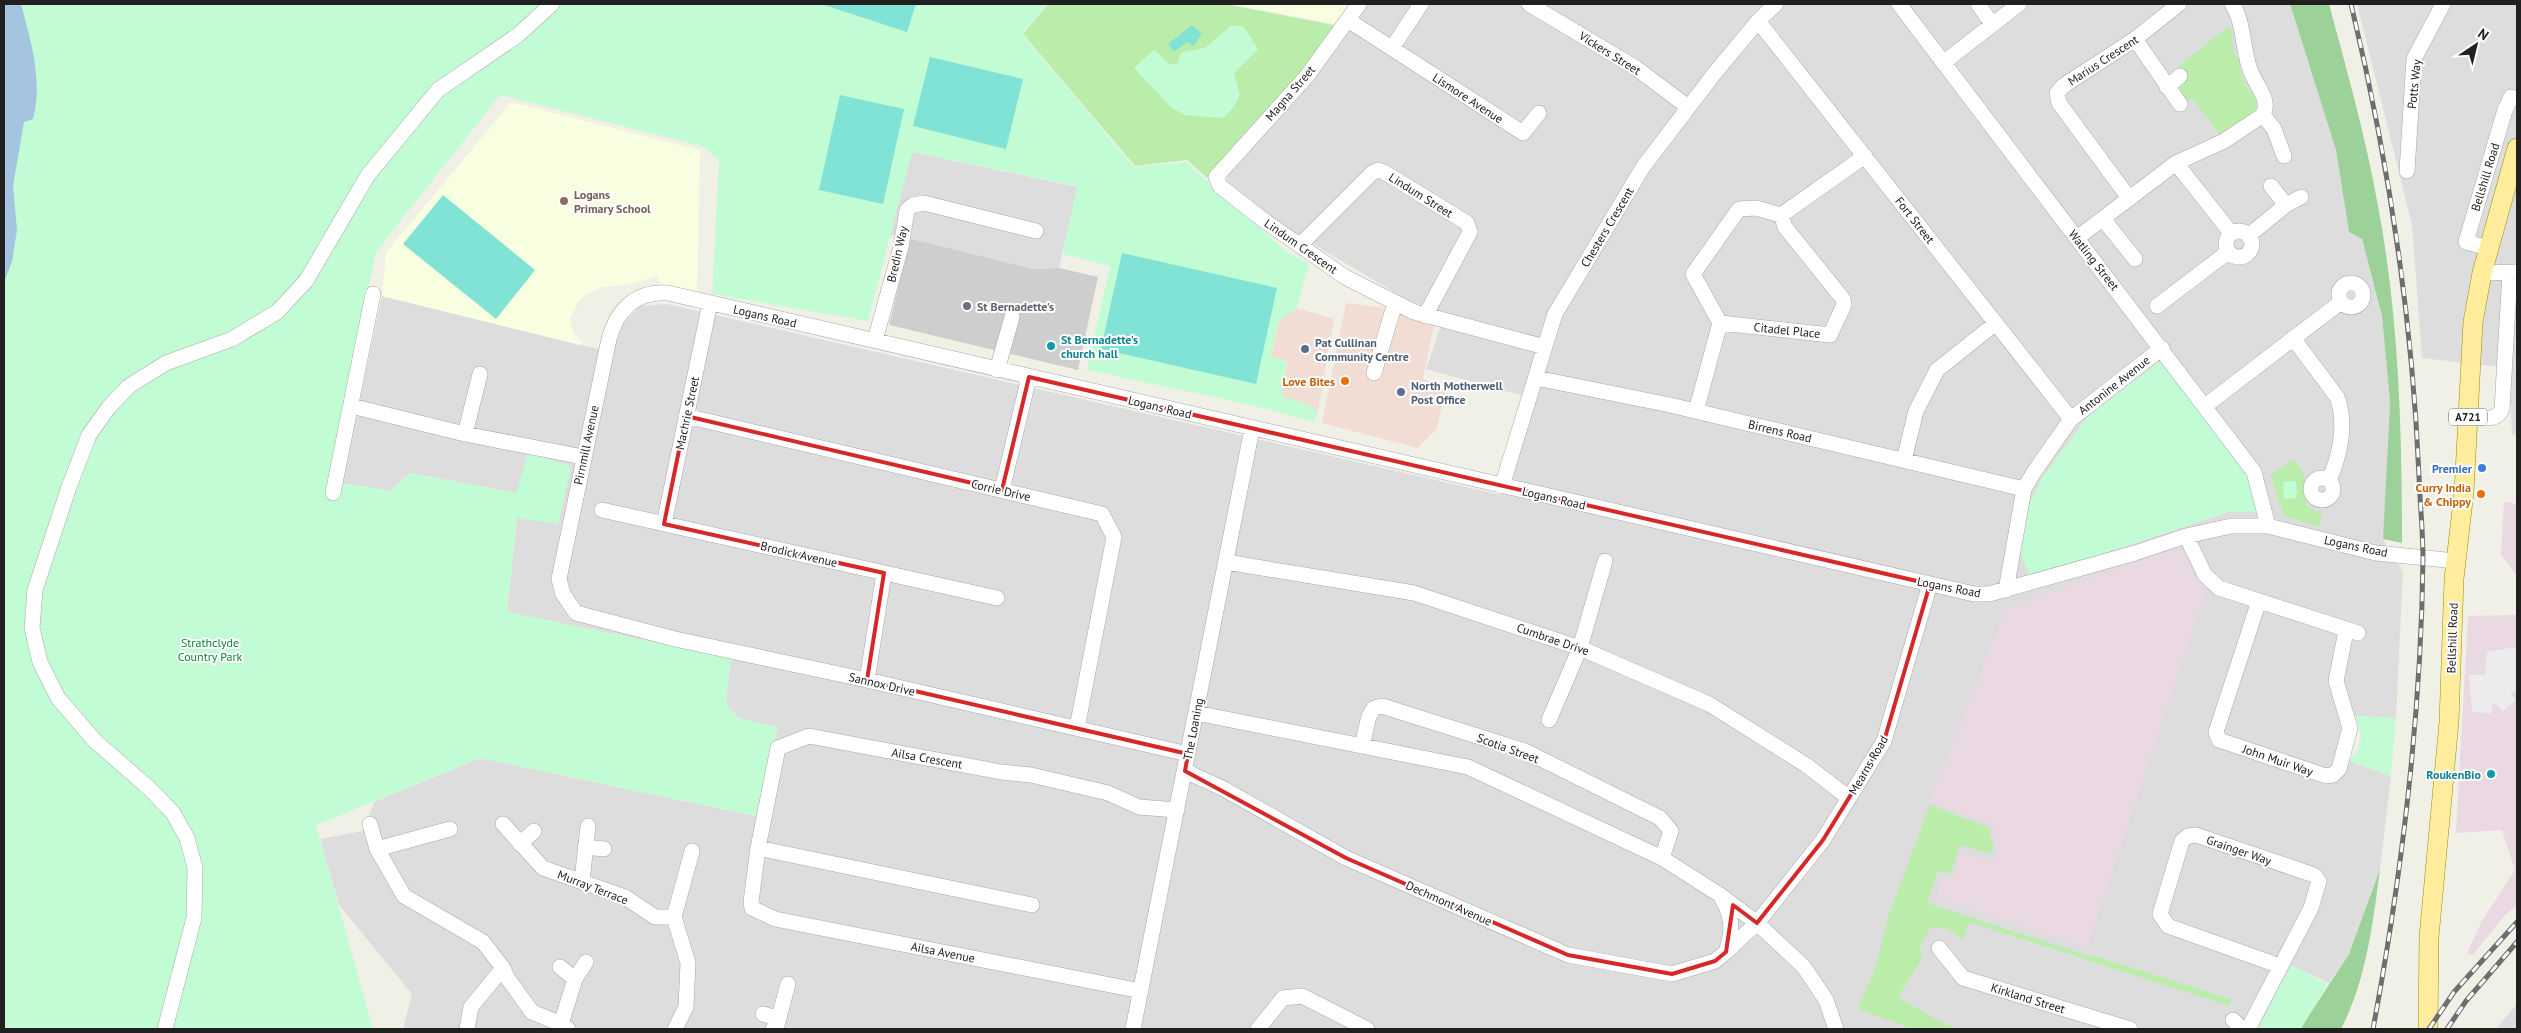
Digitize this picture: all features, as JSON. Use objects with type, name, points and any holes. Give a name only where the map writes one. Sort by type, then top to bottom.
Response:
[{"type":"main road","name":"Bellshill Road","points":[[2428,1022],[2429,937],[2449,722],[2456,561],[2464,492],[2473,322],[2488,248],[2517,148]]},
{"type":"street","points":[[165,1029],[194,918],[195,868],[187,838],[173,813],[162,801],[95,741],[58,698],[40,662],[32,628],[35,590],[69,486],[90,435],[109,407],[128,386],[166,363],[232,339],[277,312],[306,281],[368,175],[438,90],[518,35],[552,4]]},
{"type":"street","name":"Magna Street","points":[[1216,177],[1307,76],[1359,4]]},
{"type":"street","points":[[1392,48],[1421,4]]},
{"type":"street","name":"Vickers Street","points":[[1529,4],[1636,68],[1688,107]]},
{"type":"street","name":"Watling Street","points":[[1899,4],[2162,348],[2254,472],[2268,526]]},
{"type":"street","points":[[1978,4],[1992,24]]},
{"type":"street","points":[[1943,63],[2019,4]]},
{"type":"street","name":"Marius Crescent","points":[[2129,198],[2059,102],[2057,93],[2063,86],[2135,39],[2179,4]]},
{"type":"street","points":[[2077,238],[2176,163],[2224,141],[2263,114],[2266,108],[2264,98],[2250,72],[2232,4]]},
{"type":"street","name":"Chesters Crescent","points":[[1502,486],[1556,314],[1638,175],[1688,107],[1773,5]]},
{"type":"street","name":"Potts Way","points":[[2407,171],[2414,59],[2436,6]]},
{"type":"street","name":"Lismore Avenue","points":[[1348,20],[1524,133],[1539,112]]},
{"type":"street","name":"Fort Street","points":[[1758,21],[2071,419]]},
{"type":"street","points":[[2135,39],[2180,104]]},
{"type":"street","points":[[2167,87],[2180,76]]},
{"type":"street","name":"Bellshill Road","points":[[2488,248],[2466,242],[2505,110],[2511,97],[2517,99]]},
{"type":"street","points":[[2263,114],[2274,129],[2284,156]]},
{"type":"street","points":[[1696,411],[1720,323],[1693,274],[1739,209],[1756,208],[1781,216],[1865,156]]},
{"type":"street","points":[[2176,163],[2231,234]]},
{"type":"street","name":"Lindum Street","points":[[1300,246],[1372,172],[1378,170],[1384,172],[1467,223],[1470,232],[1426,316]]},
{"type":"street","name":"Lindum Crescent","points":[[1216,177],[1220,186],[1300,246],[1345,277],[1395,303],[1426,316],[1545,347]]},
{"type":"street","points":[[2271,186],[2286,205]]},
{"type":"street","points":[[2248,236],[2286,205],[2301,197]]},
{"type":"street","name":"Bredin Way","points":[[874,340],[901,247],[907,210],[913,205],[924,203],[1036,231]]},
{"type":"street","name":"Citadel Place","points":[[1720,323],[1830,335],[1844,305],[1842,299],[1785,228],[1781,216]]},
{"type":"street","points":[[2103,219],[2135,259]]},
{"type":"street","points":[[2242,232],[2248,236],[2252,243],[2247,254],[2235,256],[2228,252],[2226,240],[2231,234],[2242,232]]},
{"type":"street","points":[[2157,306],[2228,252]]},
{"type":"street","points":[[2468,416],[2494,418],[2500,415],[2502,410],[2514,272],[2482,273]]},
{"type":"street","name":"Logans Road","points":[[652,294],[668,293],[1974,594],[1989,594],[2006,590],[2135,553],[2186,536],[2231,526],[2268,526],[2376,553],[2456,561]]},
{"type":"street","name":"Pirnmill Avenue","points":[[576,614],[563,594],[559,579],[583,457],[613,326],[622,309],[642,296],[652,294]]},
{"type":"street","points":[[333,494],[351,406],[368,299]]},
{"type":"street","points":[[2205,406],[2341,302]]},
{"type":"street","name":"Machrie Street","points":[[664,524],[710,303]]},
{"type":"street","points":[[1374,374],[1395,303]]},
{"type":"street","points":[[997,370],[1012,317]]},
{"type":"street","points":[[1904,460],[1916,411],[1937,370],[1996,323]]},
{"type":"street","points":[[2293,338],[2337,397],[2340,406],[2342,415],[2340,439],[2335,467],[2329,480]]},
{"type":"street","name":"Antonine Avenue","points":[[2006,590],[2024,489],[2071,419],[2162,348]]},
{"type":"street","points":[[465,434],[480,374]]},
{"type":"street","points":[[1002,490],[1029,377]]},
{"type":"street","name":"Birrens Road","points":[[1536,378],[1696,411],[2024,489]]},
{"type":"street","points":[[351,406],[465,434],[583,457]]},
{"type":"street","name":"Corrie Drive","points":[[686,416],[1102,514],[1114,537],[1077,728]]},
{"type":"street","name":"The Loaning","points":[[1134,1029],[1252,429]]},
{"type":"street","name":"Brodick Avenue","points":[[602,510],[997,598]]},
{"type":"street","name":"John Muir Way","points":[[2186,536],[2205,575],[2219,588],[2259,601],[2352,632],[2336,680],[2350,728],[2339,769],[2333,775],[2326,776],[2219,740],[2216,732],[2259,601]]},
{"type":"street","points":[[1549,720],[1580,648],[1605,561]]},
{"type":"street","name":"Cumbrae Drive","points":[[1226,562],[1414,592],[1580,648],[1714,708],[1806,765],[1849,798]]},
{"type":"street","points":[[867,680],[884,573]]},
{"type":"street","name":"Mearns Road","points":[[1757,923],[1823,840],[1884,741],[1930,584]]},
{"type":"street","name":"Sannox Drive","points":[[576,614],[676,639],[867,680],[1188,754]]},
{"type":"street","name":"Scotia Street","points":[[1362,746],[1369,716],[1374,708],[1382,706],[1525,752],[1660,818],[1671,831],[1662,858]]},
{"type":"street","points":[[1196,713],[1468,767],[1662,858],[1720,895],[1757,923],[1804,967],[1826,1000],[1836,1029]]},
{"type":"street","name":"Ailsa Crescent","points":[[751,902],[758,848],[778,748],[808,736],[1001,772],[1031,775],[1108,793],[1139,807],[1177,810]]},
{"type":"street","name":"Dechmont Avenue","points":[[1185,770],[1222,788],[1346,858],[1568,955],[1672,974],[1715,961],[1757,923]]},
{"type":"street","points":[[370,824],[377,849],[404,896],[483,942],[532,1012],[564,1027],[575,979],[586,962]]},
{"type":"street","name":"Murray Terrace","points":[[502,824],[543,868],[625,897],[655,917],[674,917]]},
{"type":"street","points":[[582,881],[588,826]]},
{"type":"street","points":[[377,849],[450,829]]},
{"type":"street","points":[[520,844],[534,831]]},
{"type":"street","name":"Grainger Way","points":[[2248,1029],[2311,908],[2319,882],[2316,876],[2196,835],[2188,836],[2182,841],[2160,914],[2164,922],[2168,926],[2280,966]]},
{"type":"street","points":[[585,847],[604,849]]},
{"type":"street","points":[[758,848],[1032,905]]},
{"type":"street","points":[[676,1029],[686,1006],[688,963],[674,917],[692,851]]},
{"type":"street","points":[[1720,895],[1732,922],[1726,952]]},
{"type":"street","name":"Ailsa Avenue","points":[[751,902],[752,908],[775,919],[1141,991]]},
{"type":"street","name":"Kirkland Street","points":[[1939,948],[1963,978],[2130,1029]]},
{"type":"street","points":[[560,967],[575,979]]},
{"type":"street","points":[[467,1029],[471,1007],[503,968]]},
{"type":"street","points":[[763,1014],[776,1024],[788,984]]},
{"type":"street","points":[[1258,1029],[1283,998],[1302,996],[1367,1029]]},
{"type":"highlighted area","points":[[1029,377],[1930,584],[1884,741],[1823,840],[1757,923],[1733,905],[1726,952],[1715,961],[1672,974],[1568,955],[1346,858],[1185,771],[1188,754],[867,680],[884,573],[664,524],[686,416],[1002,490]]},
{"type":"shaded area","points":[[4,4],[21,4],[34,61],[37,90],[33,119],[24,122],[13,186],[17,230],[12,262],[4,282]]},
{"type":"shaded area","points":[[821,4],[916,4],[907,32]]},
{"type":"shaded area","points":[[1230,4],[1349,4],[1335,24]]},
{"type":"shaded area","points":[[1368,4],[2290,4],[2336,150],[2349,232],[2362,239],[2382,316],[2390,402],[2383,539],[2403,572],[2396,718],[2354,716],[2343,730],[2349,761],[2391,776],[2380,869],[2349,954],[2329,983],[2291,966],[2258,1029],[403,1029],[412,994],[339,905],[320,839],[363,831],[374,802],[480,758],[755,816],[778,727],[739,719],[726,704],[730,658],[507,612],[517,517],[558,524],[571,466],[516,493],[410,473],[390,491],[342,483],[382,296],[610,352],[621,326],[640,306],[667,304],[1501,495],[1535,399],[1426,369],[1445,313],[1409,301],[1313,244],[1228,189],[1227,175],[1307,88]]},
{"type":"shaded area","points":[[2357,4],[2517,4],[2517,436],[2512,435],[2509,368],[2422,358],[2412,225]]},
{"type":"shaded area","points":[[1192,25],[1202,34],[1194,46],[1187,42],[1174,52],[1168,44]]},
{"type":"shaded area","points":[[930,57],[1023,79],[1006,149],[913,126]]},
{"type":"shaded area","points":[[840,95],[904,109],[883,204],[819,190]]},
{"type":"shaded area","name":"Logans Primary School","points":[[511,102],[700,150],[697,293],[661,284],[658,276],[627,285],[601,287],[580,299],[570,318],[573,333],[581,341],[580,345],[382,296],[386,253]]},
{"type":"shaded area","points":[[912,152],[1078,187],[1059,268],[1034,269],[890,235]]},
{"type":"shaded area","points":[[443,195],[535,270],[496,319],[403,244]]},
{"type":"shaded area","points":[[910,239],[1034,269],[1059,268],[1098,277],[1078,370],[889,325]]},
{"type":"shaded area","points":[[1122,253],[1277,288],[1256,384],[1101,349]]},
{"type":"shaded area","points":[[1346,303],[1401,310],[1434,325],[1423,379],[1446,386],[1437,429],[1417,448],[1322,423]]},
{"type":"shaded area","points":[[1297,308],[1334,319],[1318,411],[1309,405],[1281,396],[1287,362],[1271,358],[1279,319]]},
{"type":"shaded area","points":[[2504,502],[2517,504],[2517,905],[2505,915],[2473,955],[2467,953],[2482,921],[2515,870],[2502,830],[2456,833],[2468,616],[2516,615],[2516,575],[2501,554]]},
{"type":"shaded area","points":[[2180,547],[2205,594],[2087,947],[1937,898],[1942,879],[1957,878],[1958,852],[1994,862],[1997,852],[1992,824],[1930,802],[2006,609]]},
{"type":"shaded area","points":[[2517,647],[2517,691],[2511,693],[2516,700],[2503,711],[2495,703],[2492,705],[2491,714],[2472,711],[2469,675],[2485,675],[2487,652]]},
{"type":"shaded area","points":[[2517,1004],[2517,1029],[2496,1029]]},
{"type":"green space","name":"Strathclyde Country Park","points":[[4,4],[1047,4],[1022,34],[1134,167],[1186,162],[1287,252],[1309,264],[1297,308],[1279,321],[1271,357],[1287,361],[1281,396],[1309,405],[1318,411],[1314,422],[1255,406],[1087,370],[1110,266],[1063,254],[1077,186],[912,152],[868,321],[712,294],[719,160],[702,146],[500,95],[376,252],[330,481],[390,491],[410,473],[516,493],[528,453],[571,466],[558,524],[517,518],[507,612],[731,658],[726,704],[739,719],[778,727],[756,816],[480,758],[316,825],[373,1029],[4,1029]]},
{"type":"green space","points":[[1048,4],[1225,4],[1334,25],[1303,74],[1262,122],[1207,178],[1187,160],[1135,166],[1023,34]]},
{"type":"green space","points":[[2290,4],[2329,4],[2368,155],[2385,248],[2395,332],[2400,416],[2402,543],[2383,539],[2390,402],[2382,316],[2362,239],[2349,232],[2336,150]]},
{"type":"green space","points":[[2230,25],[2235,56],[2240,60],[2239,68],[2247,89],[2253,94],[2257,103],[2252,114],[2220,135],[2192,98],[2186,102],[2178,90],[2186,75],[2178,67]]},
{"type":"green space","points":[[1231,26],[1243,26],[1258,49],[1234,73],[1240,95],[1233,108],[1223,118],[1185,115],[1172,108],[1134,68],[1154,50],[1170,65],[1178,63],[1183,52],[1205,48]]},
{"type":"green space","points":[[2159,362],[2162,363],[2246,470],[2259,512],[2229,512],[2030,578],[2020,550],[2029,506],[2041,479],[2089,415]]},
{"type":"green space","points":[[2294,460],[2304,473],[2305,480],[2303,486],[2307,505],[2315,511],[2322,511],[2319,527],[2284,516],[2270,475]]},
{"type":"green space","points":[[2296,481],[2297,498],[2284,499],[2283,482]]},
{"type":"green space","points":[[2354,716],[2396,718],[2391,776],[2349,761],[2357,751],[2360,740],[2360,730]]},
{"type":"green space","points":[[1930,805],[1989,828],[1993,844],[1992,854],[1960,845],[1951,873],[1938,871],[1927,903],[2092,957],[2094,956],[2231,999],[2229,1006],[1969,922],[1962,941],[1948,930],[1931,927],[1920,946],[1922,959],[1898,997],[1938,1021],[1959,1029],[1912,1029],[1858,1009],[1876,966],[1889,914]]},
{"type":"green space","points":[[2380,869],[2371,931],[2362,972],[2350,1011],[2341,1029],[2300,1029],[2349,954]]},
{"type":"green space","points":[[2291,965],[2327,984],[2301,1029],[2258,1029]]},
{"type":"railway","points":[[2351,4],[2377,122],[2397,238],[2411,356],[2423,549],[2418,677],[2408,795],[2393,912],[2373,1029]]},
{"type":"railway","points":[[2429,1029],[2454,992],[2517,922]]},
{"type":"railway","points":[[2447,1029],[2466,1001],[2517,942]]},
{"type":"place","name":"Logans Primary School","points":[[564,201]]},
{"type":"place","name":"St Bernadette's","points":[[967,306]]},
{"type":"place","name":"St Bernadette's church hall","points":[[1051,346]]},
{"type":"place","name":"Pat Cullinan Community Centre","points":[[1305,349]]},
{"type":"place","name":"Love Bites","points":[[1345,381]]},
{"type":"place","name":"North Motherwell Post Office","points":[[1401,392]]},
{"type":"place","name":"Premier","points":[[2482,468]]},
{"type":"place","name":"Curry India & Chippy","points":[[2481,494]]},
{"type":"place","name":"RoukenBio","points":[[2491,774]]}]
